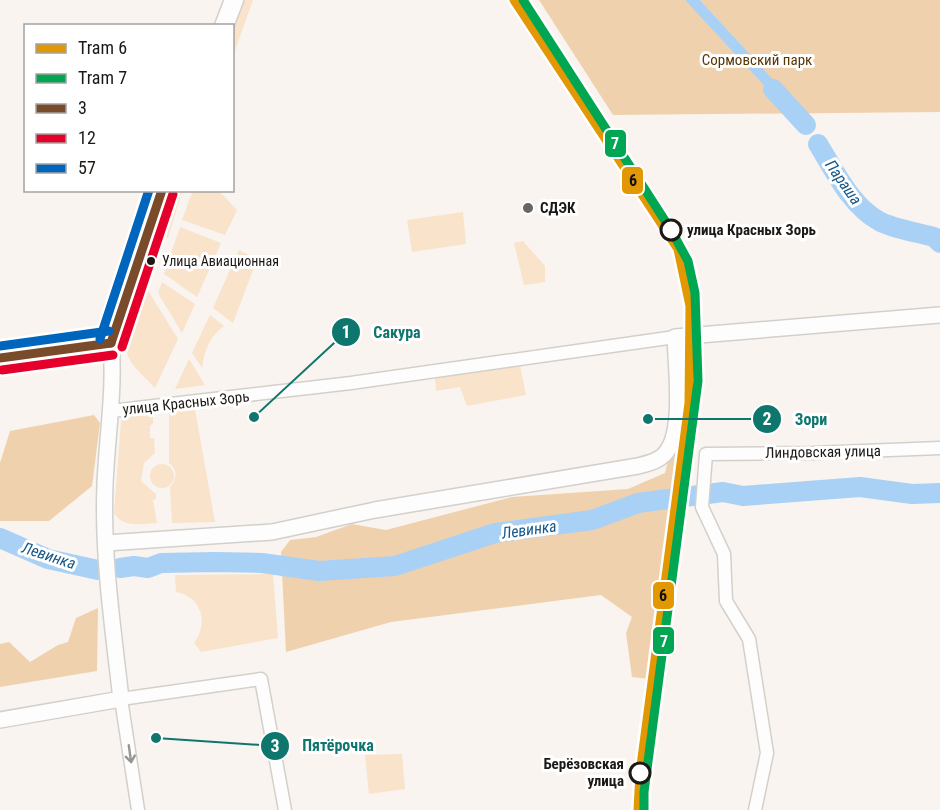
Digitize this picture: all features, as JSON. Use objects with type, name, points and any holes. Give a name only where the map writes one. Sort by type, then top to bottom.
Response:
[{"type":"main road","points":[[225,24],[234,0]]},
{"type":"main road","points":[[0,358],[111,343],[161,192]]},
{"type":"street","name":"улица Красных Зорь","points":[[111,411],[351,383],[675,337],[940,315]]},
{"type":"street","points":[[106,543],[272,532],[375,510],[657,461],[669,449],[677,415],[675,337]]},
{"type":"street","points":[[111,343],[114,377],[105,485],[106,543],[121,699],[138,810]]},
{"type":"street","name":"Линдовская улица","points":[[755,810],[767,753],[749,639],[726,601],[724,554],[702,507],[706,454],[940,448]]},
{"type":"street","points":[[0,720],[121,699],[261,679],[285,810]]},
{"type":"shaded area","points":[[240,0],[253,0],[234,53],[233,24]]},
{"type":"shaded area","points":[[170,192],[182,192],[168,238],[161,235],[159,229]]},
{"type":"shaded area","points":[[192,192],[220,192],[237,210],[225,235],[182,220]]},
{"type":"shaded area","points":[[463,212],[466,244],[412,252],[407,220]]},
{"type":"shaded area","points":[[180,227],[221,243],[197,297],[164,274]]},
{"type":"shaded area","points":[[523,241],[545,266],[545,282],[524,285],[514,243]]},
{"type":"shaded area","points":[[239,250],[249,255],[255,265],[233,323],[213,308]]},
{"type":"shaded area","points":[[162,282],[195,304],[182,333],[158,293]]},
{"type":"shaded area","points":[[144,289],[147,289],[178,339],[155,388],[133,364],[126,348],[127,331]]},
{"type":"shaded area","points":[[210,315],[224,326],[208,344],[202,368],[192,353]]},
{"type":"shaded area","points":[[189,359],[205,385],[175,389]]},
{"type":"shaded area","points":[[520,365],[526,395],[467,406],[460,387],[436,391],[435,378]]},
{"type":"shaded area","points":[[194,404],[215,522],[172,523],[170,487],[175,475],[169,463],[169,407]]},
{"type":"shaded area","points":[[153,412],[150,438],[154,438],[155,453],[144,463],[141,481],[156,494],[156,499],[153,500],[157,523],[127,523],[114,513],[121,422],[123,417]]},
{"type":"shaded area","points":[[162,464],[171,467],[174,476],[171,485],[162,488],[153,485],[150,476],[153,467]]},
{"type":"shaded area","points":[[273,574],[278,638],[201,652],[194,643],[201,627],[200,612],[192,599],[176,592],[175,575]]},
{"type":"shaded area","points":[[402,754],[405,789],[369,794],[365,755]]},
{"type":"green space","name":"Сормовский парк","points":[[539,0],[685,0],[798,108],[700,0],[940,0],[940,112],[613,115]]},
{"type":"green space","points":[[94,415],[100,423],[92,486],[49,521],[0,521],[0,463],[10,431]]},
{"type":"green space","points":[[681,448],[649,679],[632,677],[626,633],[632,617],[601,595],[391,622],[286,652],[281,552],[290,540],[316,537],[352,524],[386,530],[512,497],[628,489],[665,473],[669,457]]},
{"type":"green space","points":[[98,608],[97,671],[0,687],[0,644],[9,642],[30,662],[58,645],[68,642],[76,618]]},
{"type":"water","points":[[685,0],[700,0],[799,108],[786,109]]},
{"type":"waterway","name":"Параша","points":[[773,89],[806,125]]},
{"type":"waterway","name":"Параша","points":[[818,144],[844,187],[869,214],[891,226],[934,237],[940,243]]},
{"type":"waterway","name":"Левинка","points":[[120,568],[134,566],[148,568],[161,563],[215,562],[262,563],[319,571],[395,566],[495,533],[592,520],[638,503],[723,492],[743,496],[860,487],[912,494],[940,493]]},
{"type":"waterway","name":"Левинка","points":[[0,538],[48,559],[98,570]]},
{"type":"tram line","name":"6","points":[[514,0],[678,249],[690,306],[689,403],[640,773],[638,810]]},
{"type":"tram line","name":"7","points":[[523,0],[671,230],[688,261],[695,293],[698,381],[644,792],[644,810]]},
{"type":"transit line","name":"57","points":[[100,339],[148,192]]},
{"type":"transit line","name":"3","points":[[111,343],[161,192]]},
{"type":"transit line","name":"12","points":[[122,347],[173,194]]},
{"type":"transit line","name":"57","points":[[0,346],[109,331]]},
{"type":"transit line","name":"3","points":[[0,358],[111,343]]},
{"type":"transit line","name":"12","points":[[2,370],[113,355]]},
{"type":"place","name":"СДЭК","points":[[528,208]]},
{"type":"place","name":"улица Красных Зорь","points":[[671,230]]},
{"type":"place","name":"Улица Авиационная","points":[[151,261]]},
{"type":"place","name":"Сакура","points":[[254,417]]},
{"type":"place","name":"Зори","points":[[648,419]]},
{"type":"place","name":"Пятёрочка","points":[[156,738]]},
{"type":"place","name":"Берёзовская улица","points":[[640,773]]}]
